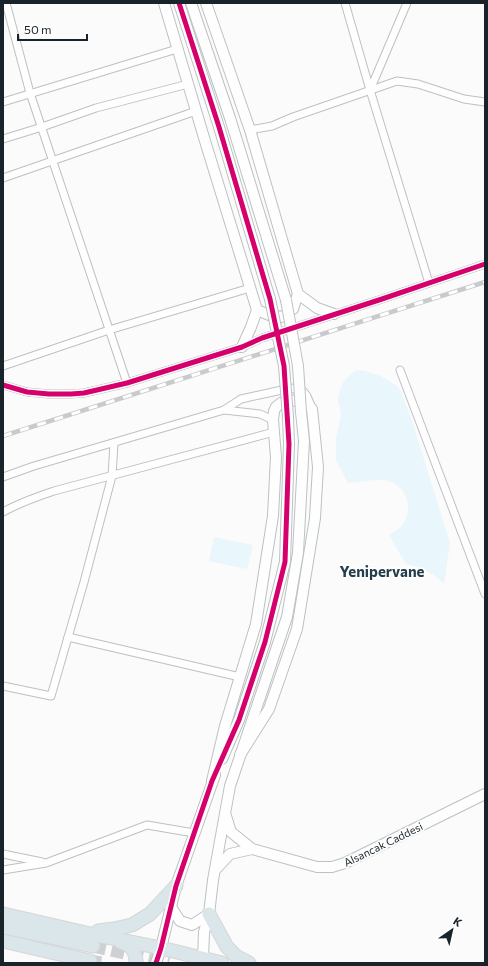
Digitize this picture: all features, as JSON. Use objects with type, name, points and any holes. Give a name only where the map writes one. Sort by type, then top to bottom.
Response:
[{"type":"highway","points":[[86,933],[132,925],[150,914],[176,886]]},
{"type":"highway","points":[[3,914],[161,948],[204,961],[222,963]]},
{"type":"highway","points":[[209,914],[227,947],[236,956],[249,963]]},
{"type":"highway","points":[[3,927],[93,946]]},
{"type":"highway","points":[[86,933],[126,944],[133,950],[136,963]]},
{"type":"highway","points":[[3,941],[90,961]]},
{"type":"street","points":[[6,3],[30,93],[127,383]]},
{"type":"street","points":[[164,3],[257,310],[242,347]]},
{"type":"street","points":[[156,963],[176,886],[212,781],[239,720],[265,642],[285,562],[289,444],[284,366],[270,299],[219,127],[179,3]]},
{"type":"street","points":[[191,3],[230,118],[286,300],[298,366],[304,441],[298,553],[287,617],[230,786],[215,870],[209,914],[204,932],[204,961]]},
{"type":"street","points":[[206,3],[250,130],[298,294],[293,309],[282,317],[269,315],[257,310]]},
{"type":"street","points":[[345,3],[429,283]]},
{"type":"street","points":[[370,90],[407,3]]},
{"type":"street","points":[[3,102],[177,48]]},
{"type":"street","points":[[250,130],[272,126],[293,117],[397,81],[418,84],[464,99],[485,102]]},
{"type":"street","points":[[3,139],[96,108],[188,84]]},
{"type":"street","points":[[3,178],[196,110]]},
{"type":"street","points":[[3,385],[26,392],[63,394],[84,393],[127,383],[242,347],[262,338],[485,264]]},
{"type":"street","points":[[3,366],[109,330],[250,288]]},
{"type":"street","points":[[298,294],[317,308],[334,314]]},
{"type":"street","points":[[400,370],[485,594]]},
{"type":"street","points":[[3,477],[34,466],[224,410],[241,399],[291,388],[303,391],[307,396],[312,409],[318,467],[315,518],[297,629],[269,709],[240,755]]},
{"type":"street","points":[[212,781],[225,726],[256,624],[273,516],[276,457],[273,420],[274,411],[281,403],[296,400],[304,402],[312,409]]},
{"type":"street","points":[[224,410],[260,414],[273,420]]},
{"type":"street","points":[[3,512],[37,496],[274,432]]},
{"type":"street","points":[[3,686],[51,696],[84,582],[112,476],[114,443]]},
{"type":"street","points":[[68,636],[240,677]]},
{"type":"street","name":"Alsancak Caddesi","points":[[225,813],[231,832],[252,849],[324,868],[338,866],[485,794]]},
{"type":"street","points":[[3,870],[46,863],[147,825],[194,833]]},
{"type":"street","name":"Alsancak Caddesi","points":[[215,870],[230,854],[252,849]]},
{"type":"street","points":[[3,854],[46,863]]},
{"type":"street","points":[[171,907],[180,921],[192,925],[209,914]]},
{"type":"shaded area","points":[[357,370],[381,376],[398,387],[401,392],[413,424],[450,543],[444,584],[436,576],[417,567],[406,564],[389,535],[402,526],[408,511],[407,499],[400,488],[385,480],[348,483],[336,460],[336,438],[341,416],[338,398],[344,381]]},
{"type":"shaded area","points":[[214,537],[253,545],[247,569],[209,561]]},
{"type":"tunnel","points":[[93,946],[169,963]]},
{"type":"tunnel","points":[[90,961],[101,963]]},
{"type":"railway","points":[[3,436],[485,282]]},
{"type":"cycle path","points":[[156,963],[176,886],[212,781],[239,720],[265,642],[285,562],[289,444],[284,366],[270,299],[219,127],[179,3]]},
{"type":"cycle path","points":[[3,385],[27,392],[71,394],[84,393],[127,383],[242,347],[262,338],[485,264]]},
{"type":"district","name":"Yenipervane","points":[[382,571]]}]
